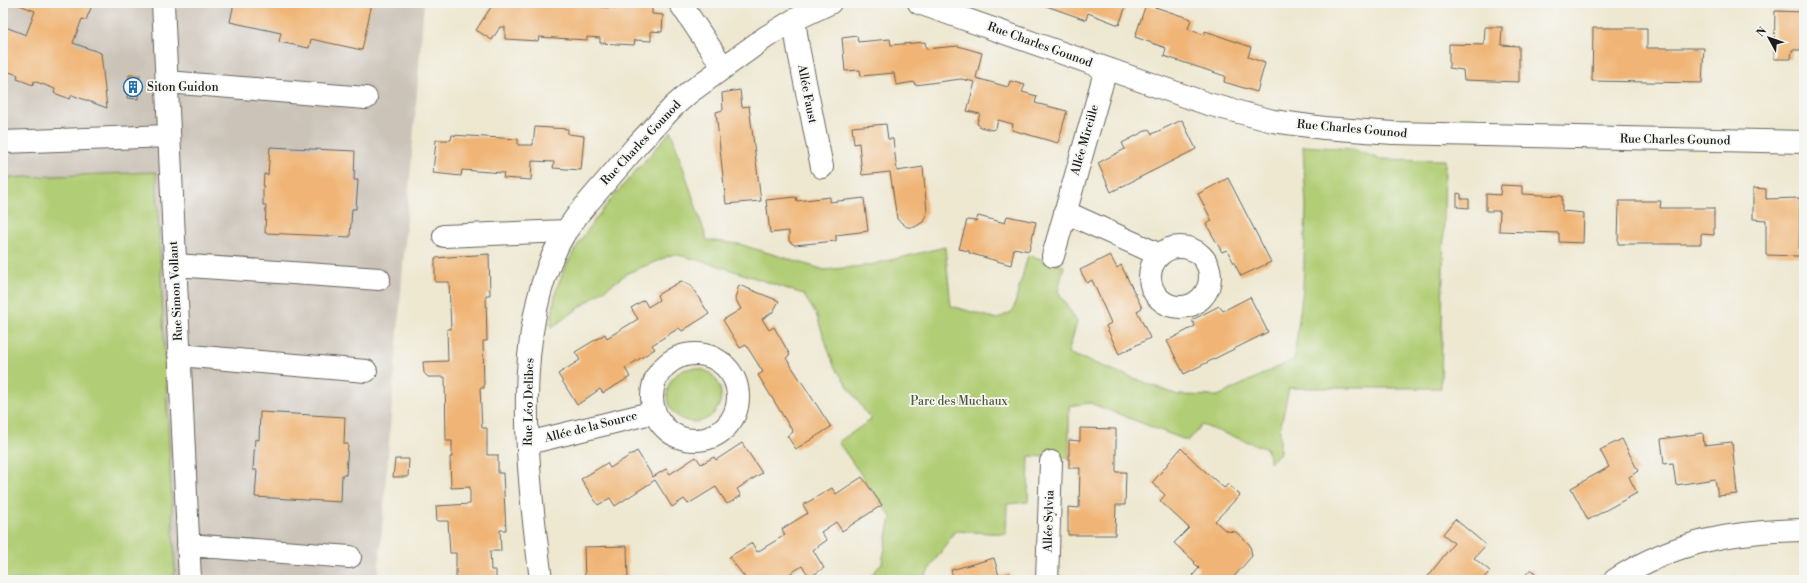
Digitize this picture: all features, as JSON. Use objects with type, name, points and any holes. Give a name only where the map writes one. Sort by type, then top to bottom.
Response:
[{"type":"street","name":"Rue Simon Vollant","points":[[163,3],[190,580]]},
{"type":"street","points":[[680,3],[723,67]]},
{"type":"street","name":"Rue Charles Gounod","points":[[566,230],[595,193],[658,122],[690,92],[723,67],[794,20],[830,3]]},
{"type":"street","name":"Rue Charles Gounod","points":[[930,5],[1106,69],[1215,106],[1273,121],[1309,126],[1393,133],[1804,142]]},
{"type":"street","name":"Allée Faust","points":[[794,20],[822,167]]},
{"type":"street","name":"Allée Mireille","points":[[1053,256],[1106,69]]},
{"type":"street","points":[[167,82],[366,98]]},
{"type":"street","points":[[3,142],[169,136]]},
{"type":"street","points":[[1065,212],[1160,255]]},
{"type":"street","points":[[444,236],[566,230]]},
{"type":"street","name":"Rue Léo Delibes","points":[[541,580],[530,482],[528,443],[529,377],[535,309],[548,264],[554,249],[566,230]]},
{"type":"street","points":[[175,265],[379,279]]},
{"type":"street","points":[[179,355],[366,371]]},
{"type":"street","name":"Allée de la Source","points":[[528,443],[654,412]]},
{"type":"street","name":"Allée Sylvia","points":[[1047,580],[1051,462]]},
{"type":"street","points":[[1615,580],[1653,558],[1695,542],[1752,533],[1804,530]]},
{"type":"street","points":[[188,545],[350,557]]},
{"type":"shaded area","points":[[3,3],[424,3],[378,580],[3,580]]},
{"type":"green space","name":"Parc des Muchaux","points":[[671,131],[707,240],[739,244],[825,270],[870,265],[945,247],[951,306],[997,319],[1013,311],[1028,255],[1064,266],[1058,291],[1077,322],[1068,353],[1178,395],[1218,396],[1294,359],[1303,288],[1306,207],[1303,146],[1353,149],[1379,159],[1445,160],[1441,388],[1289,388],[1280,430],[1280,453],[1270,463],[1267,449],[1202,425],[1188,441],[1090,403],[1069,406],[1069,458],[1029,456],[1028,502],[1007,504],[1006,534],[955,531],[922,580],[867,580],[882,563],[891,517],[838,442],[871,420],[834,366],[816,314],[803,294],[713,264],[674,254],[628,273],[551,328],[556,290],[567,264],[579,243],[607,204]]},
{"type":"green space","points":[[156,172],[175,571],[173,580],[3,580],[3,178]]},
{"type":"green space","points":[[694,368],[704,370],[713,376],[719,385],[721,395],[719,405],[713,414],[704,420],[694,422],[684,420],[675,414],[669,405],[667,395],[669,385],[675,376],[684,370]]},
{"type":"building","points":[[14,3],[93,3],[86,20],[82,19],[73,43],[101,53],[107,108],[72,95],[70,99],[54,93],[55,89],[34,81],[33,85],[17,79],[18,75],[3,70],[3,26],[26,35],[35,11]]},
{"type":"building","points":[[234,3],[372,3],[362,50],[311,39],[309,48],[279,42],[281,33],[230,22]]},
{"type":"building","points":[[527,3],[575,5],[575,3],[603,3],[602,7],[621,8],[622,4],[652,7],[652,14],[663,15],[662,32],[651,31],[651,41],[635,40],[634,45],[600,43],[600,38],[587,37],[587,40],[539,37],[538,41],[505,39],[505,27],[500,27],[492,40],[476,30],[493,4],[526,5]]},
{"type":"building","points":[[1038,3],[1127,3],[1119,25],[1088,13],[1086,20]]},
{"type":"building","points":[[1146,4],[1191,19],[1188,29],[1204,35],[1205,31],[1251,47],[1248,57],[1265,63],[1257,92],[1224,82],[1225,76],[1164,56],[1166,48],[1135,37]]},
{"type":"building","points":[[1775,11],[1804,12],[1804,50],[1792,50],[1791,59],[1774,59]]},
{"type":"building","points":[[1485,27],[1502,27],[1501,45],[1519,46],[1519,82],[1464,80],[1463,70],[1449,68],[1449,44],[1484,45]]},
{"type":"building","points":[[1593,28],[1647,28],[1647,48],[1704,48],[1702,83],[1592,81]]},
{"type":"building","points":[[857,36],[858,42],[890,39],[891,45],[925,42],[926,49],[958,46],[982,53],[976,78],[1008,87],[1010,81],[1025,85],[1022,92],[1037,96],[1035,103],[1067,111],[1058,143],[1012,130],[1013,124],[998,120],[996,128],[992,130],[980,127],[977,123],[980,114],[967,111],[975,82],[961,79],[915,85],[914,82],[896,85],[894,73],[861,76],[860,70],[845,71],[842,38]]},
{"type":"building","name":"Siton Guidon","points":[[129,75],[140,75],[138,99],[127,98]]},
{"type":"building","points":[[740,90],[742,107],[749,106],[761,201],[726,204],[716,112],[723,110],[722,93]]},
{"type":"building","points":[[1182,120],[1196,149],[1111,192],[1098,163],[1125,149],[1122,143],[1149,129],[1152,134]]},
{"type":"building","points":[[886,124],[888,139],[893,139],[897,171],[923,167],[927,212],[923,222],[915,227],[907,227],[897,219],[890,172],[862,175],[859,143],[854,144],[852,127]]},
{"type":"building","points":[[535,127],[568,129],[568,134],[584,136],[581,170],[553,168],[554,162],[532,161],[531,180],[503,178],[504,173],[462,170],[461,176],[433,173],[436,140],[451,140],[452,135],[518,139],[518,145],[533,145]]},
{"type":"building","points":[[270,147],[355,151],[354,180],[358,180],[356,209],[352,209],[350,237],[265,233],[266,205],[263,205],[263,190],[264,174],[268,175]]},
{"type":"building","points":[[1228,178],[1271,262],[1241,276],[1227,250],[1222,252],[1206,224],[1212,221],[1198,194]]},
{"type":"building","points":[[1501,185],[1522,186],[1522,194],[1562,196],[1562,211],[1584,213],[1583,243],[1559,242],[1559,233],[1499,231],[1500,211],[1486,211],[1486,194],[1500,195]]},
{"type":"building","points":[[1753,188],[1766,189],[1766,199],[1800,198],[1799,256],[1766,255],[1766,220],[1753,219]]},
{"type":"building","points":[[1457,193],[1461,194],[1461,199],[1469,199],[1469,208],[1457,207]]},
{"type":"building","points":[[796,197],[797,201],[830,197],[830,202],[864,198],[868,231],[836,235],[836,241],[794,245],[789,241],[789,231],[770,233],[766,200]]},
{"type":"building","points":[[1619,201],[1661,201],[1660,208],[1714,208],[1714,235],[1701,234],[1701,244],[1618,244]]},
{"type":"building","points":[[978,216],[1005,223],[1007,216],[1036,222],[1029,251],[1014,248],[1011,265],[959,249],[967,220],[976,221]]},
{"type":"building","points":[[489,254],[490,295],[486,295],[487,341],[483,341],[484,388],[480,388],[482,428],[487,428],[487,455],[498,455],[498,473],[503,473],[506,530],[500,530],[501,551],[490,551],[491,570],[496,570],[496,580],[456,580],[456,553],[450,553],[448,521],[437,521],[436,506],[470,504],[470,487],[451,488],[450,457],[452,457],[452,441],[446,441],[445,377],[428,377],[424,373],[423,362],[448,361],[447,329],[451,329],[449,282],[435,282],[435,258]]},
{"type":"building","points":[[1110,255],[1117,268],[1121,265],[1142,308],[1137,311],[1150,338],[1119,354],[1106,326],[1111,323],[1092,280],[1087,283],[1080,270]]},
{"type":"building","points":[[681,281],[691,286],[709,314],[682,331],[679,328],[652,345],[655,349],[625,368],[630,377],[603,393],[600,389],[577,405],[558,374],[580,360],[575,352],[605,334],[607,338],[638,319],[631,308],[644,300],[648,307],[659,300],[657,295]]},
{"type":"building","points":[[739,285],[779,301],[773,312],[762,319],[769,330],[774,327],[790,355],[786,358],[831,427],[796,449],[787,436],[793,432],[758,375],[763,372],[746,345],[740,348],[723,320],[741,309],[735,298]]},
{"type":"building","points":[[1250,297],[1268,332],[1184,374],[1167,341],[1195,326],[1192,320],[1219,306],[1223,311]]},
{"type":"building","points":[[260,412],[345,417],[344,444],[348,444],[346,475],[342,475],[341,502],[255,497],[257,470],[253,470],[255,439],[259,440]]},
{"type":"building","points":[[1080,428],[1116,429],[1116,472],[1126,472],[1125,505],[1116,505],[1115,535],[1068,535],[1068,507],[1079,508],[1080,468],[1069,468],[1069,440],[1080,441]]},
{"type":"building","points":[[1703,433],[1704,445],[1732,442],[1737,494],[1718,496],[1715,479],[1676,485],[1673,463],[1664,464],[1661,439]]},
{"type":"building","points":[[1622,439],[1638,471],[1629,477],[1637,493],[1588,520],[1571,488],[1609,467],[1600,450]]},
{"type":"building","points":[[742,443],[762,473],[737,489],[741,496],[727,504],[716,487],[688,504],[684,499],[672,507],[655,480],[615,506],[610,498],[598,505],[581,479],[607,463],[610,468],[637,451],[653,477],[666,469],[670,474],[696,457],[701,464],[714,457],[716,460]]},
{"type":"building","points":[[1181,448],[1224,488],[1228,484],[1240,495],[1215,521],[1226,531],[1236,532],[1250,545],[1252,556],[1231,580],[1198,580],[1193,575],[1199,568],[1194,563],[1195,562],[1174,543],[1189,528],[1160,501],[1165,495],[1152,483]]},
{"type":"building","points":[[395,459],[409,459],[408,477],[393,477]]},
{"type":"building","points":[[862,477],[882,505],[842,531],[836,522],[821,532],[827,540],[813,550],[824,568],[810,577],[802,566],[780,580],[747,580],[729,557],[752,543],[757,552],[785,535],[782,529],[808,513],[803,505],[832,488],[836,494]]},
{"type":"building","points":[[1455,519],[1486,545],[1474,558],[1490,571],[1482,580],[1425,580],[1454,543],[1443,534]]},
{"type":"building","points":[[627,546],[628,580],[585,580],[584,547]]},
{"type":"building","points":[[994,558],[999,576],[1010,573],[1012,580],[954,580],[951,570]]},
{"type":"building","points":[[1531,569],[1542,580],[1521,580]]},
{"type":"place","name":"Siton Guidon","points":[[133,87]]}]
